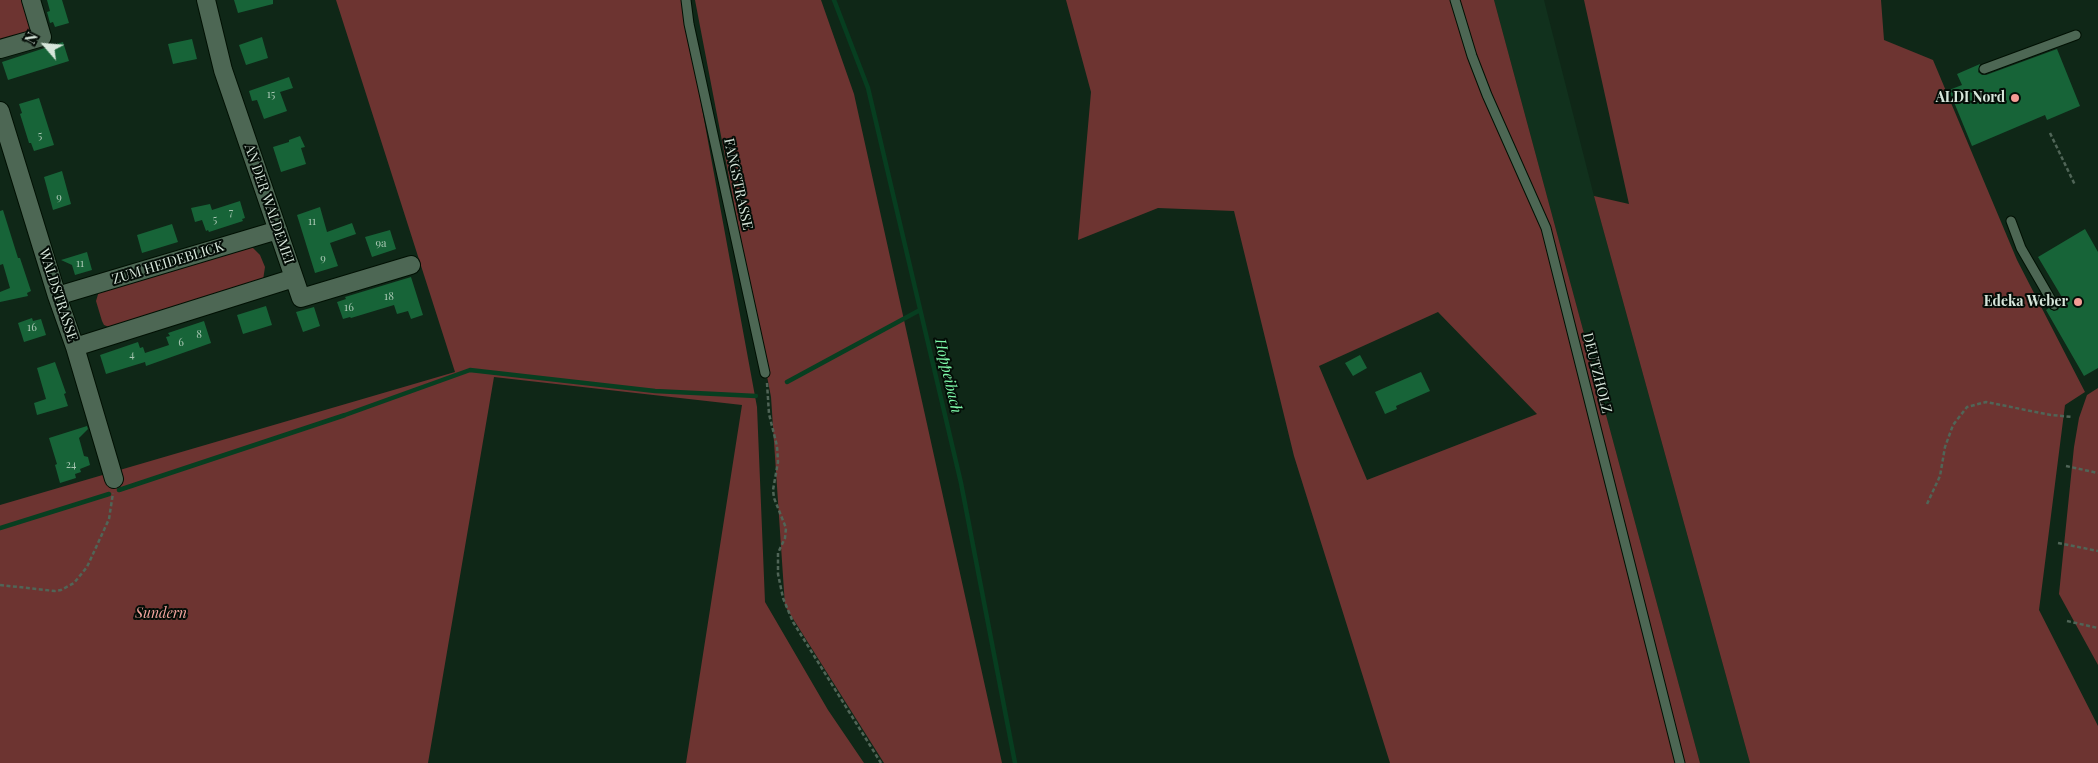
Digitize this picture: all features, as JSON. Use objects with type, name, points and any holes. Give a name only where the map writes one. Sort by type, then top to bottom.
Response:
[{"type":"street","points":[[0,49],[42,37],[31,0]]},
{"type":"street","name":"AN DER WALDEMEI","points":[[206,0],[223,70],[301,298],[411,265]]},
{"type":"street","name":"WALDSTRASSE","points":[[0,111],[57,296],[75,347],[114,479]]},
{"type":"street","name":"ZUM HEIDEBLICK","points":[[57,296],[278,230]]},
{"type":"street","points":[[75,347],[294,278]]},
{"type":"lane","name":"FANGSTRASSE","points":[[686,0],[689,24],[765,373]]},
{"type":"lane","name":"DEUTZHOLZ","points":[[1455,0],[1472,56],[1487,95],[1546,228],[1680,763]]},
{"type":"lane","points":[[1984,69],[2076,35]]},
{"type":"lane","points":[[2011,221],[2021,248],[2054,305]]},
{"type":"path","points":[[2050,133],[2075,185]]},
{"type":"path","points":[[765,373],[769,414],[777,446],[778,462],[773,490],[774,498],[786,528],[785,538],[778,553],[778,574],[783,598],[793,622],[881,763]]},
{"type":"path","points":[[1927,504],[1940,476],[1945,447],[1953,425],[1967,407],[1986,402],[2051,415],[2073,417]]},
{"type":"path","points":[[2066,466],[2098,473]]},
{"type":"path","points":[[0,585],[54,591],[74,583],[87,567],[109,519],[114,479]]},
{"type":"path","points":[[2058,543],[2098,551]]},
{"type":"path","points":[[2067,621],[2098,628]]},
{"type":"shaded area","points":[[1494,0],[1544,0],[1594,196],[1750,763],[1700,763]]},
{"type":"green space","points":[[0,0],[23,0],[32,31],[0,40]]},
{"type":"green space","name":"Sundern","points":[[336,0],[682,0],[757,407],[765,602],[828,710],[864,763],[686,763],[742,405],[494,377],[428,763],[0,763],[0,505],[455,372]]},
{"type":"green space","points":[[695,0],[821,0],[854,94],[1002,763],[884,763],[785,606],[771,397]]},
{"type":"green space","points":[[1066,0],[1494,0],[1700,763],[1390,763],[1294,456],[1234,211],[1158,208],[1078,240],[1091,92]],"holes":[[[1438,312],[1537,414],[1367,480],[1319,366]]]},
{"type":"green space","points":[[1584,0],[1881,0],[1884,40],[1933,60],[2017,260],[2085,392],[2065,405],[2039,610],[2098,726],[2098,763],[1750,763],[1594,196],[1629,204]]},
{"type":"green space","points":[[252,247],[260,255],[265,267],[263,280],[114,329],[104,325],[96,301],[99,291]]},
{"type":"green space","points":[[2098,388],[2098,665],[2059,594],[2074,447],[2079,418],[2087,395]]},
{"type":"building","points":[[47,0],[62,0],[69,23],[55,27],[53,22],[50,23],[47,12],[50,11]]},
{"type":"building","points":[[234,0],[273,0],[273,4],[238,13]]},
{"type":"building","points":[[262,37],[268,58],[246,65],[239,45]]},
{"type":"building","points":[[192,39],[197,59],[173,64],[168,44]]},
{"type":"building","points":[[63,42],[69,61],[8,80],[2,62]]},
{"type":"building","name":"ALDI Nord","points":[[2057,49],[2080,106],[2047,120],[2045,115],[1972,146],[1949,90],[1962,85],[1957,74],[1980,64],[1978,72],[1986,75]]},
{"type":"building","points":[[289,77],[293,88],[280,92],[287,111],[264,119],[257,100],[252,101],[249,91]]},
{"type":"building","points":[[39,98],[54,145],[34,151],[31,143],[29,143],[20,114],[22,113],[19,104]]},
{"type":"building","points":[[300,136],[305,147],[301,148],[306,164],[281,172],[273,147]]},
{"type":"building","points":[[62,171],[71,204],[53,210],[44,177]]},
{"type":"building","points":[[240,201],[245,218],[242,219],[243,221],[209,232],[208,230],[206,231],[202,220],[195,222],[191,208],[210,204],[212,210]]},
{"type":"building","points":[[320,207],[327,232],[352,223],[356,234],[330,243],[338,266],[315,273],[297,215]]},
{"type":"building","points":[[3,210],[18,258],[20,258],[31,291],[27,293],[28,296],[0,302],[0,292],[10,288],[3,264],[0,265],[0,211]]},
{"type":"building","points":[[172,224],[178,242],[142,253],[137,235]]},
{"type":"building","name":"Edeka Weber","points":[[2085,229],[2098,252],[2098,368],[2084,376],[2046,310],[2049,308],[2054,311],[2058,310],[2059,302],[2063,299],[2038,257]]},
{"type":"building","points":[[390,230],[396,249],[372,257],[365,237]]},
{"type":"building","points":[[87,252],[92,270],[75,275],[72,265],[61,260]]},
{"type":"building","points":[[411,277],[423,315],[411,319],[408,311],[397,314],[394,305],[343,319],[337,302],[346,299],[345,297]]},
{"type":"building","points":[[266,306],[272,325],[243,334],[237,315]]},
{"type":"building","points":[[314,307],[320,326],[303,332],[296,312]]},
{"type":"building","points":[[32,318],[33,321],[41,319],[46,335],[24,342],[18,323]]},
{"type":"building","points":[[204,321],[211,343],[146,366],[145,362],[106,374],[100,355],[138,342],[140,348],[143,347],[145,353],[169,345],[166,337],[170,336],[168,333]]},
{"type":"building","points":[[1360,355],[1367,368],[1353,376],[1345,363]]},
{"type":"building","points":[[55,362],[66,393],[64,394],[68,406],[37,415],[34,403],[46,399],[37,368]]},
{"type":"building","points":[[1421,372],[1430,391],[1396,406],[1397,409],[1385,414],[1375,392]]},
{"type":"building","points":[[87,426],[88,429],[79,438],[84,456],[88,457],[90,465],[80,469],[81,472],[75,474],[76,478],[60,483],[55,465],[57,464],[49,438]]},
{"type":"waterway","name":"Hoppeibach","points":[[834,0],[868,88],[961,483],[1015,763]]},
{"type":"waterway","points":[[787,382],[920,310]]},
{"type":"waterway","points":[[119,490],[345,415],[470,370],[655,391],[756,396]]},
{"type":"waterway","points":[[0,528],[109,494]]},
{"type":"place","name":"ALDI Nord","points":[[2015,98]]},
{"type":"place","name":"Edeka Weber","points":[[2078,302]]}]
